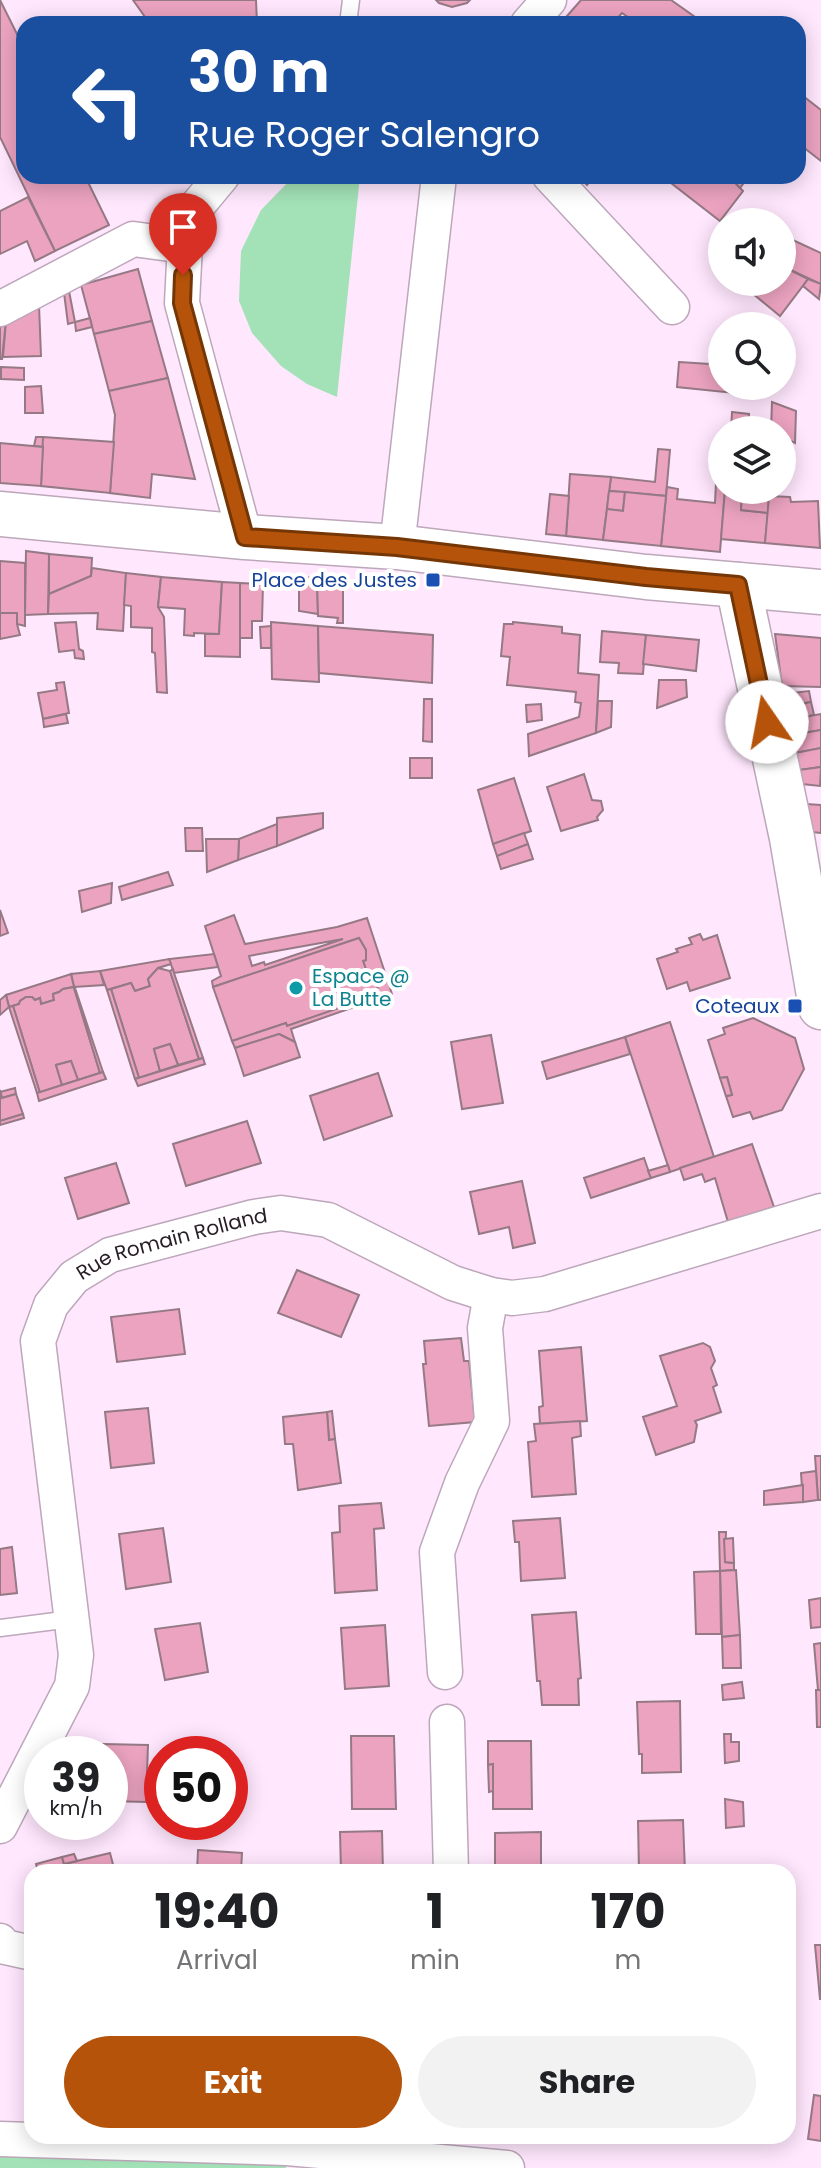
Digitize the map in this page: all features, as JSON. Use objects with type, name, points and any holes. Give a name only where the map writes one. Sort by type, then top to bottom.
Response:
[{"type":"main road","points":[[0,514],[245,537],[397,547],[646,577],[821,592]]},
{"type":"main road","points":[[738,585],[799,838],[821,1007]]},
{"type":"street","points":[[535,16],[549,0]]},
{"type":"street","points":[[215,184],[197,206],[185,246],[182,303],[245,537]]},
{"type":"street","points":[[397,547],[438,184]]},
{"type":"street","points":[[557,184],[672,307]]},
{"type":"street","points":[[0,309],[133,239],[185,246]]},
{"type":"street","name":"Rue Romain Rolland","points":[[0,1826],[72,1686],[76,1655],[38,1341],[51,1305],[74,1277],[110,1255],[254,1217],[281,1213],[328,1220],[453,1283],[512,1298],[545,1294],[821,1211]]},
{"type":"street","points":[[445,1672],[437,1552],[462,1483],[492,1421],[485,1328],[491,1295]]},
{"type":"street","points":[[447,1722],[451,1864]]},
{"type":"street","points":[[0,1941],[5,1947],[24,1951]]},
{"type":"street","points":[[0,2139],[24,2140]]},
{"type":"street","points":[[159,2144],[287,2148],[507,2168]]},
{"type":"lane","points":[[0,1628],[71,1619]]},
{"type":"green space","points":[[286,184],[359,184],[337,397],[307,384],[281,366],[252,333],[239,301],[241,251],[261,210]]},
{"type":"green space","points":[[0,2139],[24,2140],[24,2144],[287,2148],[286,2168],[0,2168]]},
{"type":"building","points":[[0,0],[16,32],[16,170],[0,137]]},
{"type":"building","points":[[133,0],[256,0],[257,16],[144,16]]},
{"type":"building","points":[[436,0],[470,0],[452,7]]},
{"type":"building","points":[[581,0],[671,0],[694,16],[626,16],[622,13],[619,16],[567,16]]},
{"type":"building","points":[[806,98],[821,110],[821,161],[806,149]]},
{"type":"building","points":[[23,184],[89,184],[109,225],[55,251]]},
{"type":"building","points":[[672,184],[736,184],[743,191],[730,208],[708,208],[708,212]]},
{"type":"building","points":[[28,197],[55,251],[35,261],[27,241],[0,254],[0,211]]},
{"type":"building","points":[[796,241],[821,253],[821,284],[796,272]]},
{"type":"building","points":[[138,269],[152,321],[94,334],[81,285]]},
{"type":"building","points":[[796,273],[808,279],[796,295]]},
{"type":"building","points":[[808,279],[821,284],[819,299],[803,286]]},
{"type":"building","points":[[69,291],[75,322],[68,324],[64,293]]},
{"type":"building","points":[[756,296],[795,296],[783,312],[775,312]]},
{"type":"building","points":[[39,305],[41,356],[3,357],[6,320]]},
{"type":"building","points":[[90,318],[92,327],[76,331],[75,322]]},
{"type":"building","points":[[6,320],[2,359],[0,359],[0,323]]},
{"type":"building","points":[[152,321],[168,378],[109,391],[94,334]]},
{"type":"building","points":[[679,362],[708,364],[708,390],[677,387]]},
{"type":"building","points":[[1,367],[24,368],[24,380],[1,379]]},
{"type":"building","points":[[168,378],[195,479],[152,474],[150,498],[110,493],[115,415],[109,391]]},
{"type":"building","points":[[41,386],[43,413],[25,413],[25,387]]},
{"type":"building","points":[[772,402],[796,411],[796,416],[772,416]]},
{"type":"building","points":[[732,412],[749,414],[749,416],[732,416]]},
{"type":"building","points":[[36,437],[43,437],[43,447],[34,446]]},
{"type":"building","points":[[43,437],[114,442],[110,493],[41,486]]},
{"type":"building","points":[[0,443],[43,447],[41,486],[0,483]]},
{"type":"building","points":[[658,449],[670,450],[666,496],[609,491],[611,477],[655,482]]},
{"type":"building","points":[[570,474],[611,477],[603,540],[566,536]]},
{"type":"building","points":[[667,487],[678,489],[677,499],[724,504],[720,552],[661,546]]},
{"type":"building","points":[[609,491],[625,492],[623,511],[607,509]]},
{"type":"building","points":[[625,492],[666,496],[661,546],[603,540],[607,509],[623,511]]},
{"type":"building","points":[[550,494],[569,496],[566,536],[546,534]]},
{"type":"building","points":[[818,501],[820,548],[765,543],[768,504]]},
{"type":"building","points":[[724,504],[742,504],[741,510],[768,513],[765,543],[721,539]]},
{"type":"building","points":[[741,504],[769,504],[768,513],[741,510]]},
{"type":"building","points":[[26,551],[49,554],[48,614],[25,615]]},
{"type":"building","points":[[49,554],[92,558],[91,576],[49,594]]},
{"type":"building","points":[[0,561],[25,563],[25,626],[17,624],[17,613],[0,613]]},
{"type":"building","points":[[92,568],[126,573],[123,631],[97,629],[98,613],[48,614],[49,594],[91,576]]},
{"type":"building","points":[[126,573],[161,577],[158,607],[164,617],[167,693],[157,692],[152,628],[131,627],[131,606],[124,605]]},
{"type":"building","points":[[161,577],[222,582],[219,634],[184,635],[185,609],[158,607]]},
{"type":"building","points":[[299,577],[317,578],[318,614],[299,611]]},
{"type":"building","points":[[317,578],[343,581],[343,623],[337,623],[338,618],[318,616]]},
{"type":"building","points":[[222,582],[240,583],[240,657],[205,656],[205,634],[219,634]]},
{"type":"building","points":[[240,583],[263,584],[262,621],[252,621],[252,638],[240,638]]},
{"type":"building","points":[[0,613],[17,613],[20,635],[0,639]]},
{"type":"building","points":[[76,622],[79,649],[83,651],[84,659],[75,658],[74,650],[59,652],[55,623]]},
{"type":"building","points":[[271,622],[318,626],[319,682],[272,679]]},
{"type":"building","points":[[513,622],[562,627],[562,633],[580,635],[578,673],[599,675],[596,733],[529,756],[528,734],[579,717],[581,703],[575,702],[576,692],[507,685],[510,657],[501,656],[504,624]]},
{"type":"building","points":[[271,626],[271,648],[261,648],[260,627]]},
{"type":"building","points":[[318,626],[433,635],[432,683],[319,673]]},
{"type":"building","points":[[602,631],[646,635],[643,674],[618,673],[619,663],[600,662]]},
{"type":"building","points":[[775,634],[821,638],[821,687],[782,686]]},
{"type":"building","points":[[646,635],[699,640],[696,671],[643,664]]},
{"type":"building","points":[[659,680],[686,680],[687,697],[657,708]]},
{"type":"building","points":[[64,682],[69,713],[43,719],[38,693],[57,690],[56,683]]},
{"type":"building","points":[[809,691],[811,702],[786,707],[783,694]]},
{"type":"building","points":[[424,699],[432,699],[432,742],[423,741]]},
{"type":"building","points":[[598,701],[612,701],[611,727],[596,733]]},
{"type":"building","points":[[811,702],[814,715],[788,720],[786,707]]},
{"type":"building","points":[[541,704],[542,720],[527,722],[526,705]]},
{"type":"building","points":[[66,714],[68,723],[44,727],[43,719]]},
{"type":"building","points":[[821,714],[821,730],[792,735],[788,720]]},
{"type":"building","points":[[821,730],[821,748],[795,753],[792,735]]},
{"type":"building","points":[[821,748],[821,767],[799,770],[795,753]]},
{"type":"building","points":[[410,758],[432,758],[432,778],[410,778]]},
{"type":"building","points":[[821,767],[820,786],[802,784],[799,770]]},
{"type":"building","points":[[584,774],[592,800],[601,801],[603,810],[598,820],[561,831],[547,787]]},
{"type":"building","points":[[514,778],[531,831],[493,844],[478,790]]},
{"type":"building","points":[[806,804],[821,805],[821,833],[812,832]]},
{"type":"building","points":[[323,813],[323,828],[277,846],[277,818]]},
{"type":"building","points":[[277,824],[277,846],[238,860],[239,839]]},
{"type":"building","points":[[185,828],[202,828],[203,851],[186,851]]},
{"type":"building","points":[[524,833],[528,844],[497,856],[493,844]]},
{"type":"building","points":[[206,839],[239,839],[238,860],[207,872]]},
{"type":"building","points":[[528,844],[533,859],[501,869],[497,856]]},
{"type":"building","points":[[168,872],[173,885],[122,900],[119,887]]},
{"type":"building","points":[[112,883],[111,903],[82,912],[79,891]]},
{"type":"building","points":[[0,910],[8,933],[0,936]]},
{"type":"building","points":[[234,915],[245,944],[337,927],[367,918],[392,994],[380,998],[378,995],[377,983],[368,975],[363,961],[366,960],[366,950],[359,938],[213,987],[212,981],[221,976],[205,926]],"holes":[[[343,939],[265,965],[264,962],[252,966],[249,956]]]},
{"type":"building","points":[[700,934],[703,940],[717,935],[730,978],[690,991],[687,982],[667,989],[657,959],[692,944],[689,938]]},
{"type":"building","name":"Espace @ La Butte","points":[[359,938],[366,950],[366,960],[363,961],[368,975],[377,983],[378,995],[232,1041],[213,987]]},
{"type":"building","points":[[214,954],[218,967],[174,973],[169,959]]},
{"type":"building","points":[[169,959],[171,964],[158,968],[148,979],[150,986],[135,991],[131,983],[107,990],[100,971]]},
{"type":"building","points":[[158,968],[170,971],[199,1059],[178,1065],[170,1044],[154,1049],[160,1071],[139,1078],[111,989],[131,983],[135,991],[150,986],[148,979]]},
{"type":"building","points":[[173,969],[203,1058],[199,1059],[170,971]]},
{"type":"building","points":[[100,971],[104,985],[74,987],[71,974]]},
{"type":"building","points":[[71,974],[74,987],[53,994],[54,1000],[41,1004],[40,998],[26,997],[19,1004],[9,1007],[6,995]]},
{"type":"building","points":[[74,987],[100,1073],[78,1080],[71,1061],[56,1065],[62,1085],[40,1093],[13,1006],[26,997],[40,998],[41,1004],[54,1000],[53,994]]},
{"type":"building","points":[[74,988],[103,1072],[100,1073]]},
{"type":"building","points":[[111,989],[139,1078],[135,1079],[107,990]]},
{"type":"building","points":[[379,994],[380,998],[291,1029],[295,1042],[279,1034],[235,1048],[232,1041],[286,1023],[287,1026]]},
{"type":"building","points":[[6,995],[9,1007],[0,1015],[0,1000]]},
{"type":"building","points":[[13,1006],[40,1093],[37,1093],[9,1007]]},
{"type":"building","points":[[753,1018],[795,1038],[804,1069],[782,1110],[753,1119],[750,1112],[733,1117],[726,1096],[732,1095],[727,1077],[720,1078],[708,1040],[725,1034],[723,1028]]},
{"type":"building","points":[[670,1022],[714,1157],[670,1172],[625,1037]]},
{"type":"building","points":[[279,1034],[295,1042],[300,1057],[244,1076],[235,1048]]},
{"type":"building","points":[[491,1035],[503,1103],[462,1109],[451,1042]]},
{"type":"building","points":[[625,1037],[630,1054],[547,1079],[542,1062]]},
{"type":"building","points":[[170,1044],[178,1065],[160,1071],[154,1049]]},
{"type":"building","points":[[203,1058],[205,1064],[138,1086],[135,1079]]},
{"type":"building","points":[[71,1061],[78,1080],[62,1085],[56,1065]]},
{"type":"building","points":[[103,1072],[106,1079],[39,1101],[37,1093]]},
{"type":"building","points":[[378,1073],[392,1116],[324,1140],[310,1096]]},
{"type":"building","points":[[727,1077],[732,1095],[726,1096],[720,1078]]},
{"type":"building","points":[[15,1088],[16,1094],[2,1098],[0,1092]]},
{"type":"building","points":[[0,1090],[2,1098],[16,1094],[23,1114],[0,1121]]},
{"type":"building","points":[[23,1114],[24,1118],[0,1125],[0,1121]]},
{"type":"building","points":[[247,1121],[261,1163],[186,1186],[173,1144]]},
{"type":"building","points":[[752,1144],[774,1207],[728,1222],[715,1178],[705,1182],[702,1174],[684,1180],[680,1168]]},
{"type":"building","points":[[644,1158],[651,1178],[591,1198],[584,1178]]},
{"type":"building","points":[[116,1163],[129,1203],[78,1219],[65,1178]]},
{"type":"building","points":[[668,1165],[670,1172],[651,1178],[648,1171]]},
{"type":"building","points":[[522,1181],[535,1243],[513,1248],[509,1227],[479,1234],[470,1192]]},
{"type":"building","points":[[297,1270],[359,1295],[341,1337],[278,1313]]},
{"type":"building","points":[[179,1309],[185,1354],[117,1362],[111,1317]]},
{"type":"building","points":[[461,1338],[464,1361],[469,1361],[475,1422],[429,1426],[424,1341]]},
{"type":"building","points":[[703,1343],[710,1347],[715,1361],[711,1368],[717,1385],[713,1387],[721,1412],[695,1421],[694,1442],[656,1455],[643,1417],[677,1406],[660,1356]]},
{"type":"building","points":[[581,1347],[587,1421],[540,1424],[539,1407],[543,1406],[539,1351]]},
{"type":"building","points":[[148,1408],[154,1463],[111,1468],[105,1412]]},
{"type":"building","points":[[332,1411],[335,1439],[329,1440],[327,1412]]},
{"type":"building","points":[[327,1412],[329,1440],[335,1439],[341,1483],[298,1490],[293,1444],[285,1444],[283,1417]]},
{"type":"building","points":[[580,1421],[581,1436],[572,1438],[576,1494],[532,1497],[528,1442],[536,1441],[534,1424]]},
{"type":"building","points":[[815,1456],[821,1456],[821,1500],[818,1500]]},
{"type":"building","points":[[816,1471],[818,1500],[803,1502],[801,1473]]},
{"type":"building","points":[[803,1485],[803,1502],[764,1505],[764,1491]]},
{"type":"building","points":[[381,1503],[384,1528],[374,1529],[377,1590],[335,1593],[332,1533],[340,1532],[339,1506]]},
{"type":"building","points":[[560,1518],[565,1578],[521,1581],[519,1542],[515,1542],[513,1521]]},
{"type":"building","points":[[163,1528],[171,1582],[126,1589],[119,1534]]},
{"type":"building","points":[[719,1532],[726,1532],[725,1562],[734,1563],[734,1570],[720,1571]]},
{"type":"building","points":[[733,1538],[734,1563],[725,1562],[724,1539]]},
{"type":"building","points":[[12,1547],[17,1593],[0,1595],[0,1549]]},
{"type":"building","points":[[736,1570],[740,1635],[722,1637],[720,1571]]},
{"type":"building","points":[[720,1571],[721,1634],[696,1634],[694,1572]]},
{"type":"building","points":[[821,1598],[821,1627],[811,1628],[809,1600]]},
{"type":"building","points":[[576,1612],[581,1678],[578,1679],[579,1705],[542,1705],[532,1615]]},
{"type":"building","points":[[200,1623],[208,1672],[165,1680],[155,1629]]},
{"type":"building","points":[[385,1625],[389,1686],[345,1689],[341,1628]]},
{"type":"building","points":[[740,1635],[741,1668],[723,1668],[722,1637]]},
{"type":"building","points":[[821,1643],[821,1690],[818,1690],[814,1644]]},
{"type":"building","points":[[742,1682],[744,1698],[723,1700],[722,1685]]},
{"type":"building","points":[[816,1690],[821,1690],[821,1727],[817,1727]]},
{"type":"building","points":[[680,1701],[681,1772],[642,1773],[637,1702]]},
{"type":"building","points":[[724,1734],[731,1734],[731,1742],[739,1742],[739,1761],[725,1763]]},
{"type":"building","points":[[351,1736],[394,1736],[396,1809],[352,1809]]},
{"type":"building","points":[[488,1741],[531,1741],[532,1809],[493,1809],[493,1764],[488,1765]]},
{"type":"building","points":[[128,1745],[144,1745],[144,1802],[128,1802]]},
{"type":"building","points":[[493,1764],[493,1791],[489,1792],[488,1765]]},
{"type":"building","points":[[725,1799],[743,1802],[744,1826],[726,1828]]},
{"type":"building","points":[[683,1820],[685,1864],[639,1864],[638,1821]]},
{"type":"building","points":[[382,1831],[383,1864],[341,1864],[340,1832]]},
{"type":"building","points":[[541,1832],[541,1864],[495,1864],[495,1833]]},
{"type":"building","points":[[198,1850],[242,1853],[241,1864],[197,1864]]},
{"type":"building","points":[[110,1853],[113,1864],[64,1864]]},
{"type":"building","points":[[74,1854],[77,1861],[64,1864],[62,1857]]},
{"type":"building","points":[[62,1857],[64,1864],[36,1864]]},
{"type":"building","points":[[815,1945],[821,1945],[821,1999],[820,1999]]},
{"type":"building","points":[[814,2095],[821,2096],[821,2141],[808,2139]]},
{"type":"place","name":"Place des Justes","points":[[433,580]]},
{"type":"place","name":"Espace @ La Butte","points":[[296,988]]},
{"type":"place","name":"Coteaux","points":[[795,1006]]},
{"type":"route","points":[[183,275],[182,303],[245,537],[397,547],[738,585],[767,722]]}]
